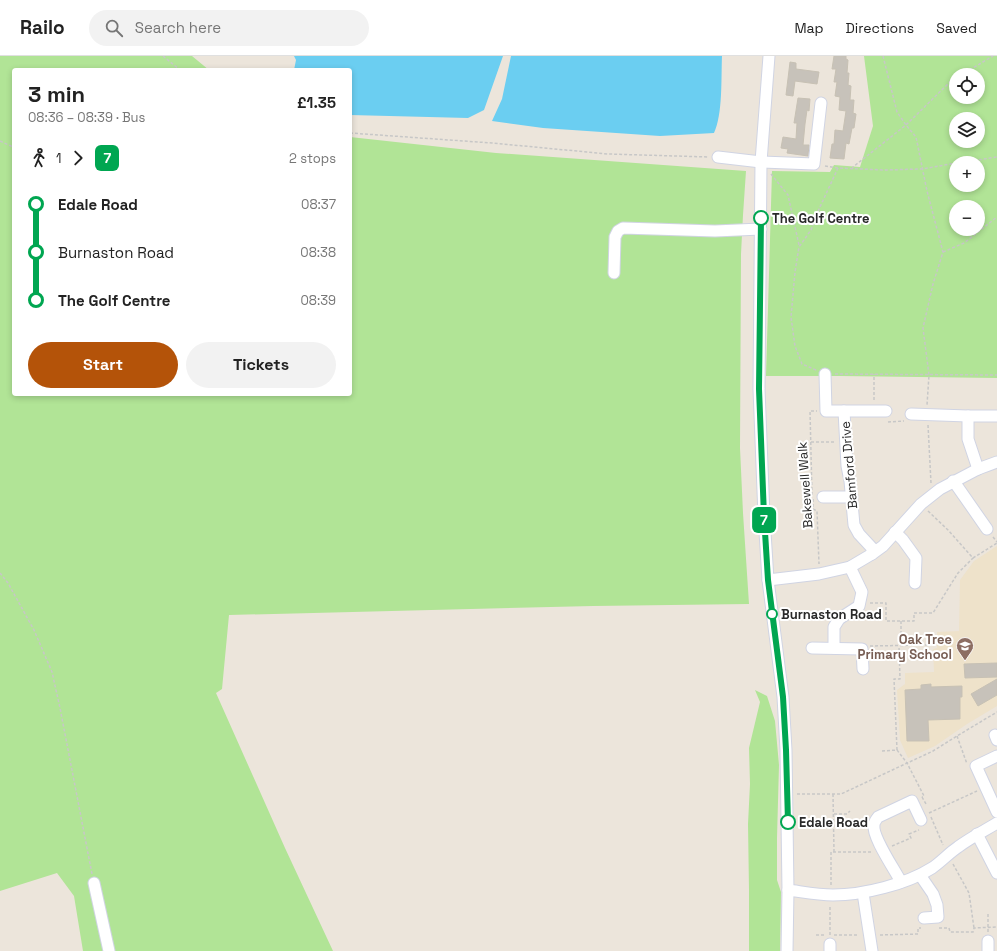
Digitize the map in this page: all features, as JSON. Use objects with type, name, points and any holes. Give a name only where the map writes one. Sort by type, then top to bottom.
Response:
[{"type":"street","points":[[769,56],[762,162],[759,389],[768,580],[783,697],[787,794],[787,951]]},
{"type":"street","points":[[718,157],[762,162],[814,164],[821,102]]},
{"type":"street","points":[[614,273],[615,238],[618,231],[623,228],[715,231],[761,229]]},
{"type":"street","points":[[825,374],[826,411],[844,411]]},
{"type":"street","name":"Bamford Drive","points":[[872,554],[872,548],[859,534],[854,525],[852,497],[847,466],[844,411],[886,411]]},
{"type":"street","points":[[911,414],[997,416]]},
{"type":"street","points":[[968,416],[968,439],[978,469]]},
{"type":"street","points":[[768,580],[819,574],[850,567],[883,546],[921,504],[932,495],[953,481],[997,462]]},
{"type":"street","points":[[953,481],[988,529]]},
{"type":"street","points":[[823,497],[852,497]]},
{"type":"street","points":[[895,532],[916,558],[915,583]]},
{"type":"street","points":[[834,648],[834,627],[838,619],[858,606],[862,592],[850,567]]},
{"type":"street","points":[[812,648],[862,649],[863,669]]},
{"type":"street","points":[[997,756],[976,766],[997,812]]},
{"type":"street","points":[[901,882],[875,836],[875,820],[878,817],[917,799],[923,820]]},
{"type":"street","points":[[788,890],[830,895],[864,893],[901,882],[920,875],[933,867],[958,847],[997,823]]},
{"type":"street","points":[[978,834],[997,873]]},
{"type":"street","points":[[920,875],[933,894],[937,905],[938,917],[922,923]]},
{"type":"street","points":[[94,883],[110,951]]},
{"type":"street","points":[[864,893],[872,951]]},
{"type":"path","points":[[163,56],[178,68]]},
{"type":"path","points":[[883,56],[897,112],[916,137],[922,169],[944,252],[933,284],[923,328],[929,375],[927,414],[932,495]]},
{"type":"path","points":[[973,68],[993,56]]},
{"type":"path","points":[[852,169],[906,125],[949,83]]},
{"type":"path","points":[[352,133],[608,154],[718,157]]},
{"type":"path","points":[[0,140],[12,146]]},
{"type":"path","points":[[985,159],[997,157]]},
{"type":"path","points":[[762,162],[788,195],[800,246]]},
{"type":"path","points":[[814,164],[838,168],[884,170],[922,169],[949,164]]},
{"type":"path","points":[[838,168],[811,230],[800,246],[795,272],[791,317],[795,346],[802,364],[825,374],[997,375]]},
{"type":"path","points":[[944,252],[964,243],[997,217]]},
{"type":"path","points":[[874,374],[874,411]]},
{"type":"path","name":"Bakewell Walk","points":[[819,574],[817,511],[813,509],[810,411],[826,411]]},
{"type":"path","points":[[886,411],[886,422],[911,421],[911,414]]},
{"type":"path","points":[[811,442],[846,442]]},
{"type":"path","points":[[921,504],[948,530],[973,558]]},
{"type":"path","points":[[859,603],[886,603],[886,621],[914,621],[914,613],[933,613],[958,572],[973,558],[997,543]]},
{"type":"path","points":[[0,572],[8,583],[34,630],[52,672],[94,883]]},
{"type":"path","points":[[901,621],[900,679],[894,680],[897,750],[907,763],[924,796],[917,799],[927,807]]},
{"type":"path","points":[[862,649],[868,646],[929,645]]},
{"type":"path","points":[[787,794],[841,794],[933,751],[997,712]]},
{"type":"path","points":[[956,736],[966,764],[976,766]]},
{"type":"path","points":[[882,751],[897,750]]},
{"type":"path","points":[[830,943],[831,852],[883,851],[911,838],[909,834],[923,820],[986,787]]},
{"type":"path","points":[[833,794],[834,852]]},
{"type":"path","points":[[834,814],[847,814],[850,811]]},
{"type":"path","points":[[923,820],[948,855],[969,893],[974,928],[973,932],[950,932],[949,928],[935,928]]},
{"type":"path","points":[[988,914],[988,927]]},
{"type":"path","points":[[816,935],[830,943],[870,935],[918,934],[918,928],[922,923]]},
{"type":"path","points":[[974,928],[997,927]]},
{"type":"shaded area","name":"Oak Tree Primary School","points":[[997,546],[997,706],[935,746],[908,758],[900,740],[897,690],[905,684],[905,673],[934,672],[933,649],[937,648],[937,632],[959,631],[960,580],[974,561]]},
{"type":"green space","points":[[0,56],[192,56],[207,68],[12,68],[12,396],[352,396],[352,137],[496,153],[746,171],[741,254],[740,448],[749,604],[593,606],[229,615],[222,689],[216,693],[333,951],[83,951],[74,896],[57,873],[0,891]]},
{"type":"green space","points":[[864,56],[997,56],[997,378],[766,376],[772,171],[830,172],[834,165],[860,167],[873,126]]},
{"type":"green space","points":[[755,690],[767,696],[775,721],[779,765],[777,880],[781,892],[780,951],[749,951],[749,748],[760,702]]},
{"type":"water","points":[[294,56],[503,56],[484,110],[468,118],[352,115],[352,68],[294,68],[296,60]]},
{"type":"water","points":[[511,56],[722,56],[721,96],[717,125],[714,133],[660,136],[543,128],[492,121],[502,99]]},
{"type":"building","points":[[834,56],[846,56],[846,59],[848,60],[848,85],[851,86],[850,100],[854,100],[853,113],[856,114],[854,128],[852,128],[849,144],[846,143],[844,159],[830,158],[832,144],[834,144],[835,130],[843,131],[846,111],[839,110],[840,97],[835,96],[837,82],[834,82],[836,69],[832,69]]},
{"type":"building","points":[[790,62],[796,63],[796,69],[819,72],[817,84],[795,81],[793,96],[786,95]]},
{"type":"building","points":[[798,98],[810,99],[809,111],[807,110],[803,145],[809,145],[808,156],[787,153],[788,149],[781,148],[783,137],[796,139],[797,123],[794,123]]},
{"type":"building","points":[[997,663],[997,677],[965,678],[964,664]]},
{"type":"building","points":[[997,679],[997,695],[978,706],[971,694]]},
{"type":"building","points":[[931,684],[931,687],[962,686],[962,697],[960,697],[960,719],[928,720],[929,741],[907,741],[905,690],[921,689],[921,685]]},
{"type":"bus line","name":"7","points":[[761,218],[759,389],[764,516],[768,580],[783,697],[788,822]]},
{"type":"place","name":"The Golf Centre","points":[[761,218]]},
{"type":"place","name":"Burnaston Road","points":[[772,614]]},
{"type":"place","name":"Oak Tree Primary School","points":[[965,661]]},
{"type":"place","name":"Edale Road","points":[[788,822]]}]
